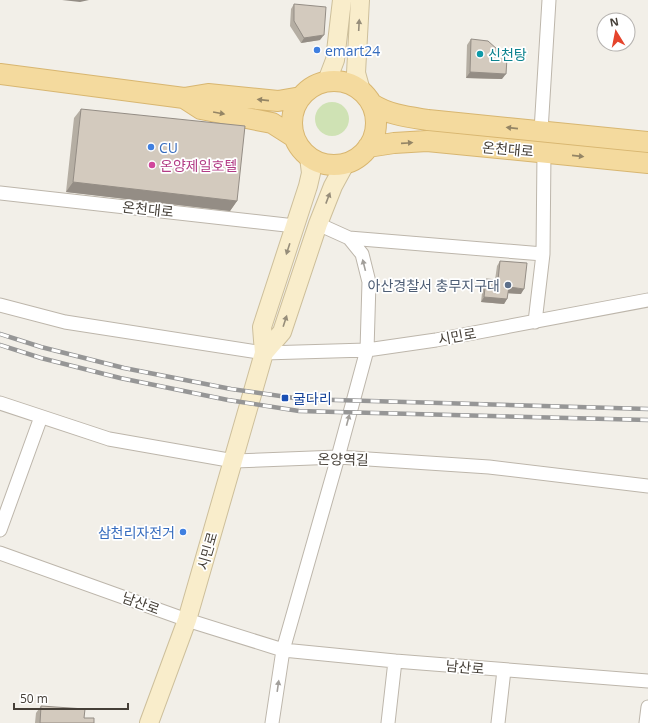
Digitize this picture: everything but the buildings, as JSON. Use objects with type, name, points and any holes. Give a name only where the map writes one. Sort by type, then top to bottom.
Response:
[{"type":"main road","points":[[328,81],[335,60],[342,0]]},
{"type":"main road","points":[[360,0],[356,73],[376,117],[376,130],[372,143],[364,154],[352,161],[340,165],[326,165],[314,161],[303,153],[294,137],[292,129],[292,116],[296,103],[304,93],[315,85],[328,81],[341,81],[354,85],[367,98]]},
{"type":"main road","points":[[0,74],[184,98],[208,94],[278,101],[301,97]]},
{"type":"main road","points":[[184,98],[201,110],[272,123],[294,137]]},
{"type":"main road","name":"온천대로","points":[[367,98],[380,109],[397,115],[428,120],[648,142]]},
{"type":"main road","name":"온천대로","points":[[368,147],[427,141],[648,162]]},
{"type":"main road","name":"시민로","points":[[149,723],[186,620],[234,460],[264,353],[262,327],[311,173],[309,157]]},
{"type":"main road","name":"시민로","points":[[264,353],[282,332],[332,186],[345,164]]},
{"type":"street","name":"온천대로","points":[[541,131],[549,0]]},
{"type":"street","points":[[535,322],[543,254],[544,152]]},
{"type":"street","name":"온천대로","points":[[0,193],[295,226]]},
{"type":"street","points":[[318,224],[349,238],[543,254]]},
{"type":"street","points":[[272,723],[283,650],[367,350],[368,282],[362,254],[349,238]]},
{"type":"street","name":"시민로","points":[[264,353],[367,350],[436,340],[648,300]]},
{"type":"street","points":[[0,305],[65,322],[264,353]]},
{"type":"street","name":"온양역길","points":[[0,403],[109,439],[234,460],[338,457],[489,467],[648,486]]},
{"type":"street","points":[[0,530],[41,417]]},
{"type":"street","name":"남산로","points":[[0,553],[186,620],[283,650],[394,661],[648,681]]},
{"type":"street","points":[[388,723],[394,661]]},
{"type":"street","points":[[498,723],[504,670]]},
{"type":"street","points":[[646,723],[648,707]]},
{"type":"green space","points":[[329,102],[335,102],[344,107],[348,113],[348,125],[344,131],[335,136],[329,136],[320,131],[315,122],[315,116],[320,107]]},
{"type":"railway","points":[[0,334],[41,347],[124,368],[231,389],[301,399],[648,409]]},
{"type":"railway","points":[[0,345],[41,358],[120,378],[228,400],[299,411],[648,420]]},
{"type":"place","name":"emart24","points":[[317,50]]},
{"type":"place","name":"신천탕","points":[[480,54]]},
{"type":"place","name":"CU","points":[[151,147]]},
{"type":"place","name":"온양제일호텔","points":[[152,165]]},
{"type":"place","name":"아산경찰서 충무지구대","points":[[508,285]]},
{"type":"place","name":"굴다리","points":[[285,398]]},
{"type":"place","name":"삼천리자전거","points":[[183,532]]}]
